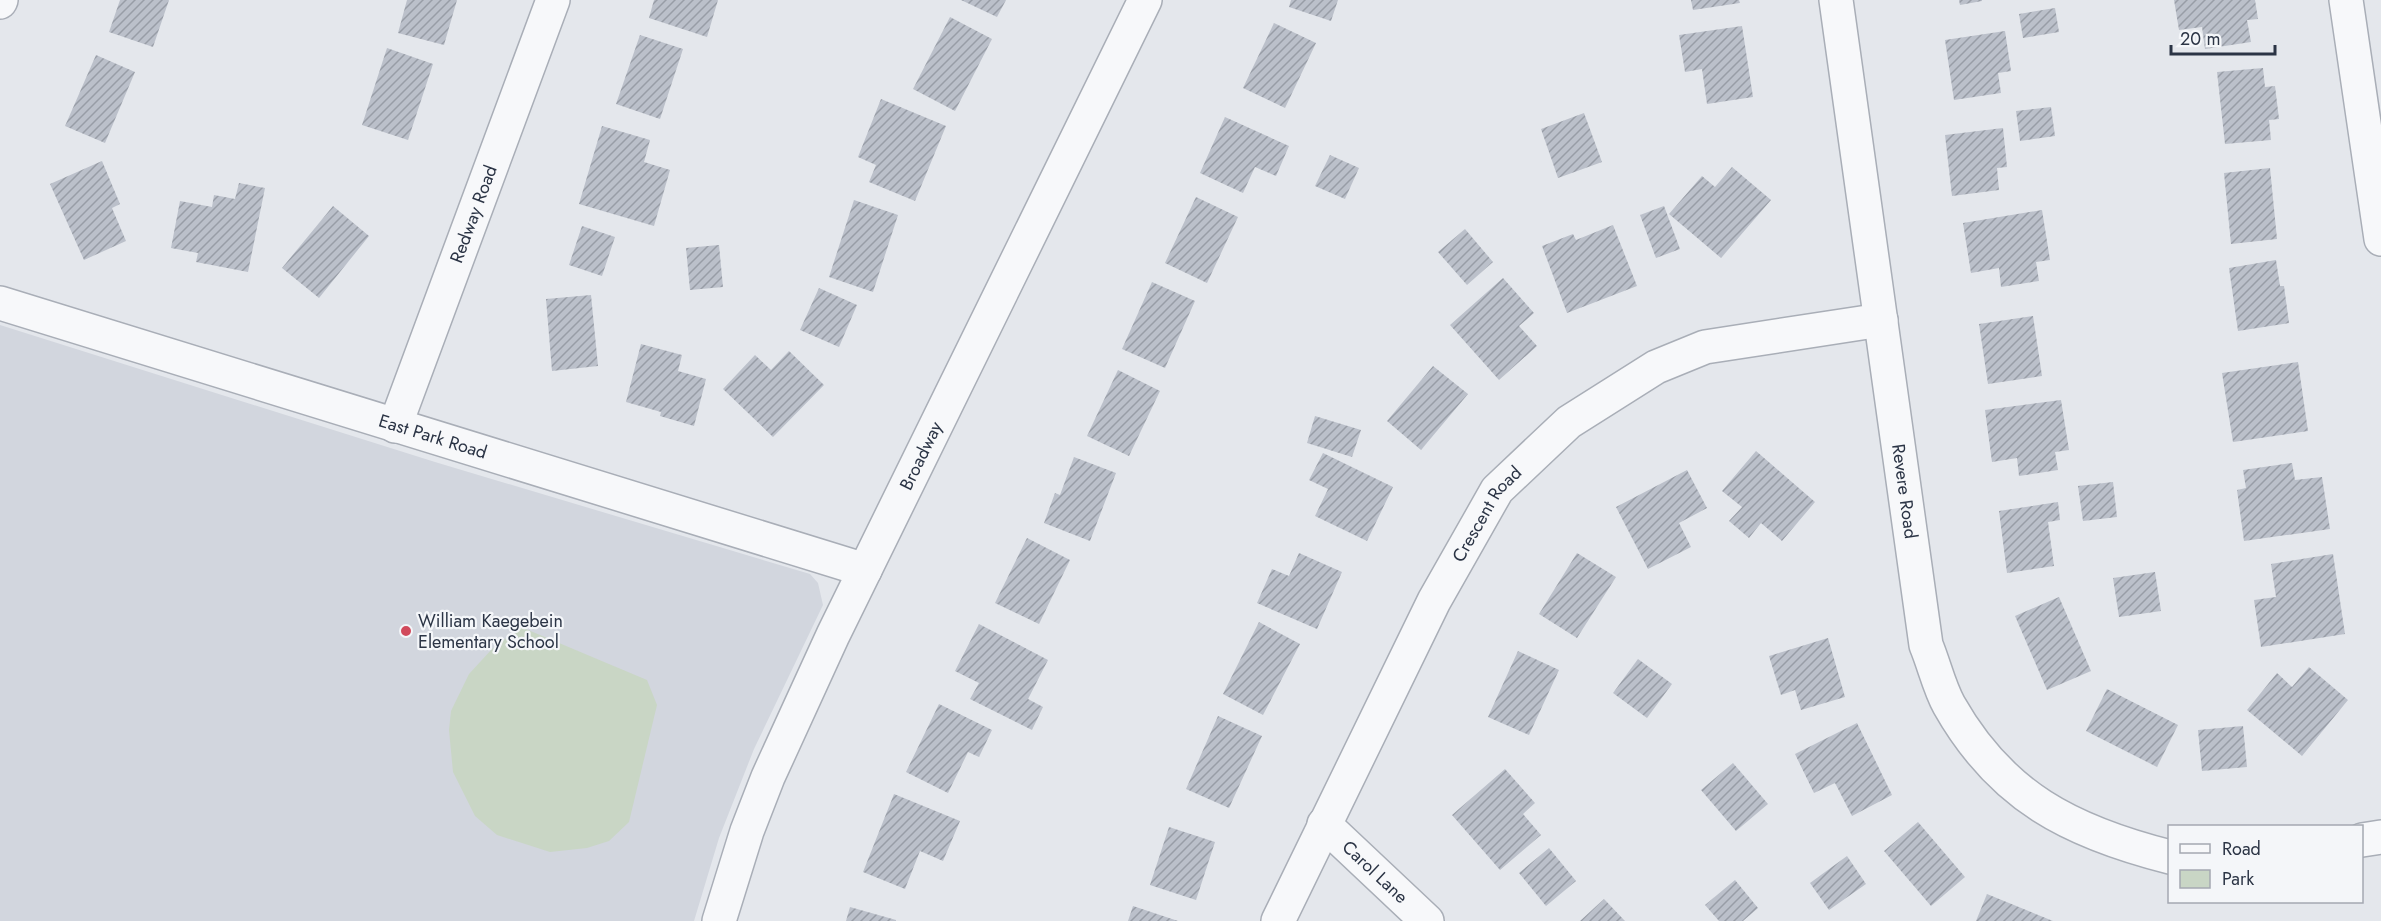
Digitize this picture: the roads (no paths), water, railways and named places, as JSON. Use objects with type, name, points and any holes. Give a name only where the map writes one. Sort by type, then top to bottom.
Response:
[{"type":"street","name":"Redway Road","points":[[395,426],[553,0]]},
{"type":"street","name":"Broadway","points":[[719,921],[747,831],[768,777],[865,570],[1145,0]]},
{"type":"street","name":"Revere Road","points":[[1836,0],[1926,645],[1948,704],[1983,757],[2025,795],[2067,822],[2116,843],[2168,857]]},
{"type":"street","points":[[2346,0],[2381,238]]},
{"type":"street","name":"East Park Road","points":[[0,303],[865,570]]},
{"type":"street","name":"Crescent Road","points":[[1278,921],[1434,601],[1497,490],[1569,422],[1656,367],[1706,347],[1881,320]]},
{"type":"street","name":"Carol Lane","points":[[1324,824],[1427,921]]},
{"type":"street","points":[[2363,840],[2381,837]]},
{"type":"place","name":"William Kaegebein Elementary School","points":[[406,631]]}]
